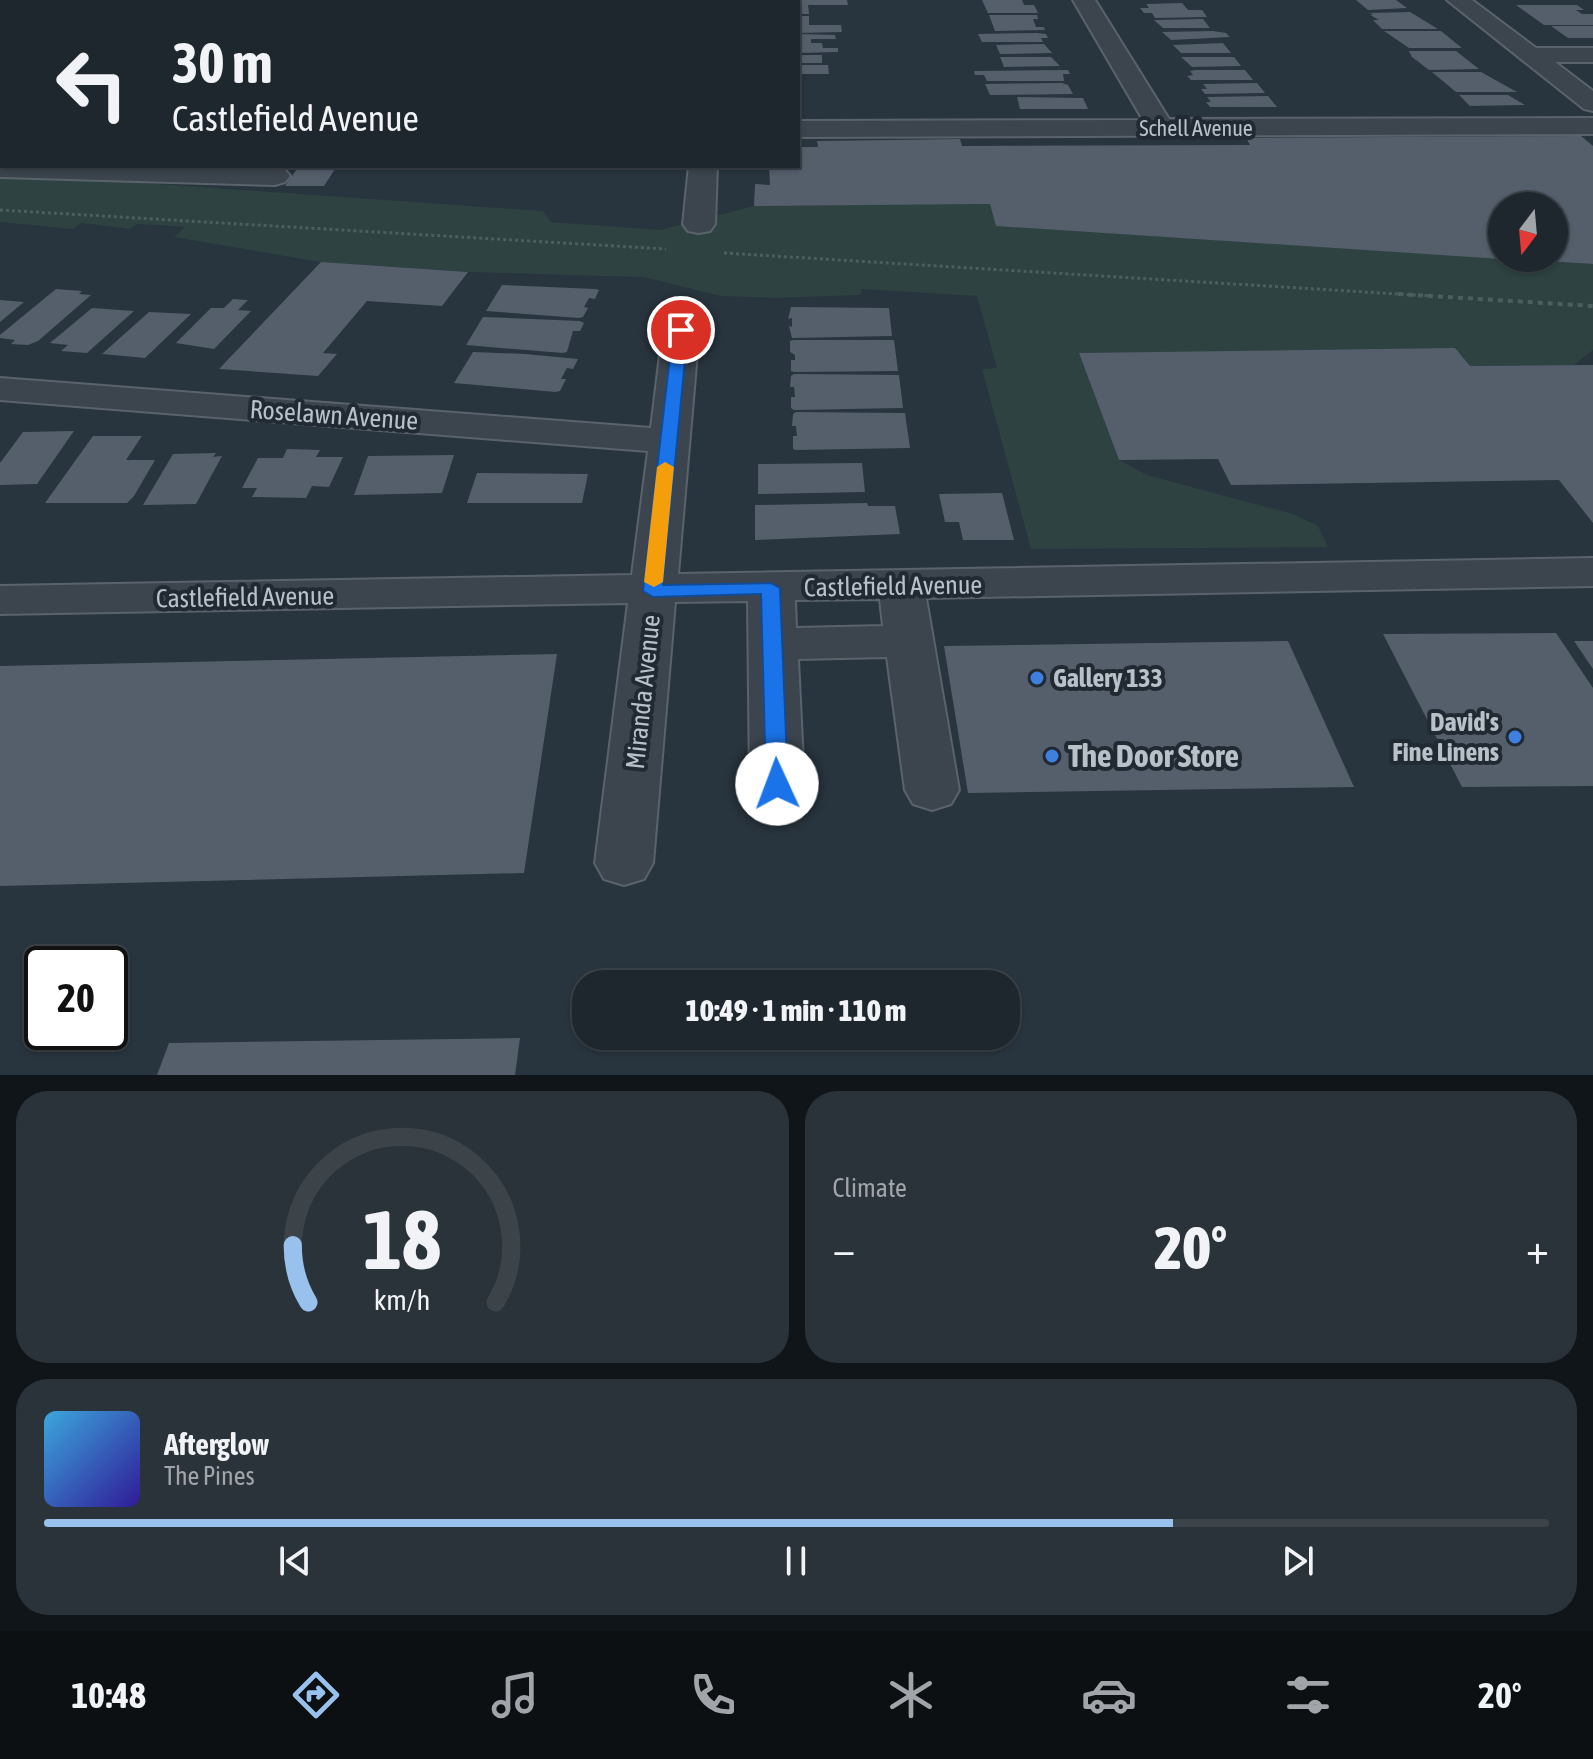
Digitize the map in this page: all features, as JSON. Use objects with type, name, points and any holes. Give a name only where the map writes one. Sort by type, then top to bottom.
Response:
[{"type":"street","points":[[1084,0],[1161,128]]},
{"type":"street","points":[[1458,0],[1593,103]]},
{"type":"street","points":[[1530,55],[1593,55]]},
{"type":"street","name":"Schell Avenue","points":[[800,129],[1593,126]]},
{"type":"street","points":[[0,168],[275,176]]},
{"type":"street","points":[[699,224],[703,168]]},
{"type":"street","name":"Miranda Avenue","points":[[624,863],[681,330]]},
{"type":"street","name":"Roselawn Avenue","points":[[0,389],[668,441]]},
{"type":"street","name":"Castlefield Avenue","points":[[0,600],[653,591],[1593,572]]},
{"type":"street","points":[[901,586],[932,790]]},
{"type":"street","points":[[771,588],[777,784]]},
{"type":"street","points":[[773,644],[909,641]]},
{"type":"path","points":[[0,210],[672,250]]},
{"type":"path","points":[[720,253],[1593,306]]},
{"type":"green space","points":[[0,173],[543,211],[551,222],[660,230],[754,206],[990,204],[997,226],[1488,257],[1488,272],[1568,272],[1568,262],[1593,264],[1593,350],[1574,365],[1470,366],[1079,353],[1119,460],[1147,475],[1293,514],[1318,526],[1328,547],[1031,549],[982,369],[997,368],[977,296],[862,289],[860,295],[721,296],[643,277],[468,272],[320,262],[174,237],[185,227],[137,224],[130,229],[82,223],[72,229],[0,222]]},
{"type":"building","points":[[800,0],[847,0],[848,5],[808,5],[809,14],[800,14]]},
{"type":"building","points":[[982,0],[1022,0],[1024,5],[1034,5],[1038,13],[988,13]]},
{"type":"building","points":[[1356,0],[1396,0],[1407,8],[1368,10]]},
{"type":"building","points":[[1182,3],[1188,10],[1202,10],[1207,17],[1155,18],[1152,13],[1144,13],[1140,8],[1149,8],[1146,4]]},
{"type":"building","points":[[1516,5],[1577,5],[1584,10],[1576,10],[1582,14],[1593,14],[1593,25],[1544,25]]},
{"type":"building","points":[[1410,12],[1438,29],[1382,29],[1373,20],[1379,20],[1370,15],[1373,15],[1370,13]]},
{"type":"building","points":[[989,15],[1037,15],[1038,19],[1033,19],[1036,27],[1044,27],[1045,30],[995,31]]},
{"type":"building","points":[[800,16],[809,16],[809,25],[841,25],[842,32],[800,33]]},
{"type":"building","points":[[1203,19],[1210,28],[1163,28],[1154,20]]},
{"type":"building","points":[[1551,26],[1593,26],[1593,38],[1568,38]]},
{"type":"building","points":[[1384,31],[1441,31],[1462,48],[1409,48]]},
{"type":"building","points":[[1162,32],[1226,33],[1230,37],[1171,40]]},
{"type":"building","points":[[800,34],[835,35],[836,39],[811,39],[811,43],[822,43],[823,48],[838,48],[838,52],[800,53]]},
{"type":"building","points":[[978,34],[1046,34],[1048,38],[1041,38],[1043,42],[982,42]]},
{"type":"building","points":[[1223,43],[1231,53],[1181,53],[1173,45]]},
{"type":"building","points":[[1044,44],[1052,53],[1000,54],[996,45]]},
{"type":"building","points":[[1409,51],[1456,51],[1479,69],[1429,70]]},
{"type":"building","points":[[800,55],[822,55],[822,63],[800,63]]},
{"type":"building","points":[[1000,57],[1051,57],[1060,66],[1004,67]]},
{"type":"building","points":[[1181,57],[1234,57],[1241,66],[1192,67]]},
{"type":"building","points":[[800,65],[828,65],[829,74],[800,74]]},
{"type":"building","points":[[1068,70],[1070,74],[1063,74],[1064,81],[987,81],[984,75],[975,75],[974,71]]},
{"type":"building","points":[[1195,70],[1245,70],[1253,80],[1191,80],[1187,76],[1193,75],[1190,71]]},
{"type":"building","points":[[1432,72],[1481,72],[1517,92],[1456,92]]},
{"type":"building","points":[[1257,83],[1265,93],[1205,94],[1201,89],[1207,89],[1203,84]]},
{"type":"building","points":[[985,84],[1068,85],[1073,94],[990,95]]},
{"type":"building","points":[[1459,95],[1508,95],[1525,105],[1470,106]]},
{"type":"building","points":[[1268,96],[1277,107],[1210,107],[1206,102],[1211,102],[1207,97]]},
{"type":"building","points":[[1017,97],[1083,98],[1088,109],[1020,109]]},
{"type":"building","points":[[1581,136],[1593,146],[1593,264],[1568,262],[1568,192],[1488,192],[1488,258],[996,226],[990,204],[754,206],[755,184],[770,185],[769,168],[800,168],[800,147],[818,147],[817,141],[960,139],[962,146],[1250,145],[1246,138]]},
{"type":"building","points":[[298,168],[336,168],[324,186],[285,186]]},
{"type":"building","points":[[321,262],[468,272],[442,306],[367,301],[323,353],[337,354],[318,376],[219,369]]},
{"type":"building","points":[[502,285],[599,290],[595,299],[589,298],[584,307],[588,308],[579,318],[486,311]]},
{"type":"building","points":[[56,289],[82,291],[79,294],[91,295],[38,341],[28,345],[11,344],[15,340],[0,338],[0,335]]},
{"type":"building","points":[[233,299],[248,300],[238,310],[251,311],[214,349],[176,343],[211,308],[224,308]]},
{"type":"building","points":[[0,300],[24,302],[0,322]]},
{"type":"building","points":[[791,307],[889,308],[892,336],[792,338],[789,326],[792,327],[792,318],[788,319]]},
{"type":"building","points":[[92,308],[134,311],[87,353],[61,351],[68,345],[50,343]]},
{"type":"building","points":[[149,312],[191,314],[145,358],[102,354]]},
{"type":"building","points":[[483,317],[584,323],[580,331],[573,331],[567,352],[563,353],[466,345]]},
{"type":"building","points":[[894,340],[898,371],[794,372],[791,371],[791,360],[795,360],[795,355],[790,352],[790,341]]},
{"type":"building","points":[[1455,348],[1470,366],[1593,365],[1593,523],[1559,480],[1231,485],[1218,459],[1119,460],[1079,353]]},
{"type":"building","points":[[473,352],[578,359],[573,369],[567,368],[561,379],[566,379],[560,391],[555,392],[454,383]]},
{"type":"building","points":[[794,374],[899,375],[903,408],[794,410],[791,408],[791,397],[795,397],[794,387],[790,387]]},
{"type":"building","points":[[796,412],[905,413],[910,448],[796,450],[793,449],[793,436],[797,436],[796,426],[792,426]]},
{"type":"building","points":[[74,431],[37,484],[0,485],[0,463],[23,432]]},
{"type":"building","points":[[93,436],[142,436],[126,460],[155,460],[134,496],[127,503],[45,503]]},
{"type":"building","points":[[287,449],[320,450],[316,457],[343,457],[329,487],[312,486],[306,498],[252,497],[257,488],[242,488],[258,458],[283,458]]},
{"type":"building","points":[[216,453],[213,457],[222,456],[196,504],[143,505],[173,454]]},
{"type":"building","points":[[454,455],[442,493],[354,495],[368,456]]},
{"type":"building","points":[[862,463],[865,492],[758,494],[758,464]]},
{"type":"building","points":[[477,473],[588,474],[582,503],[467,503]]},
{"type":"building","points":[[1002,493],[1014,540],[963,540],[959,522],[945,522],[939,494]]},
{"type":"building","points":[[867,503],[868,506],[895,506],[900,534],[755,540],[755,505]]},
{"type":"building","name":"David's Fine Linens","points":[[1556,633],[1593,688],[1593,786],[1462,787],[1383,634]]},
{"type":"building","points":[[1288,641],[1354,787],[968,793],[944,646]]},
{"type":"building","points":[[1574,641],[1593,641],[1593,669]]},
{"type":"building","points":[[557,654],[524,873],[0,886],[0,666]]},
{"type":"building","points":[[520,1038],[515,1075],[157,1075],[169,1043]]},
{"type":"slow traffic","points":[[654,582],[665,467]]},
{"type":"place","name":"Gallery 133","points":[[1037,678]]},
{"type":"place","name":"David's Fine Linens","points":[[1515,737]]},
{"type":"place","name":"The Door Store","points":[[1052,756]]},
{"type":"route","points":[[681,330],[653,591],[771,588],[777,784]]}]
